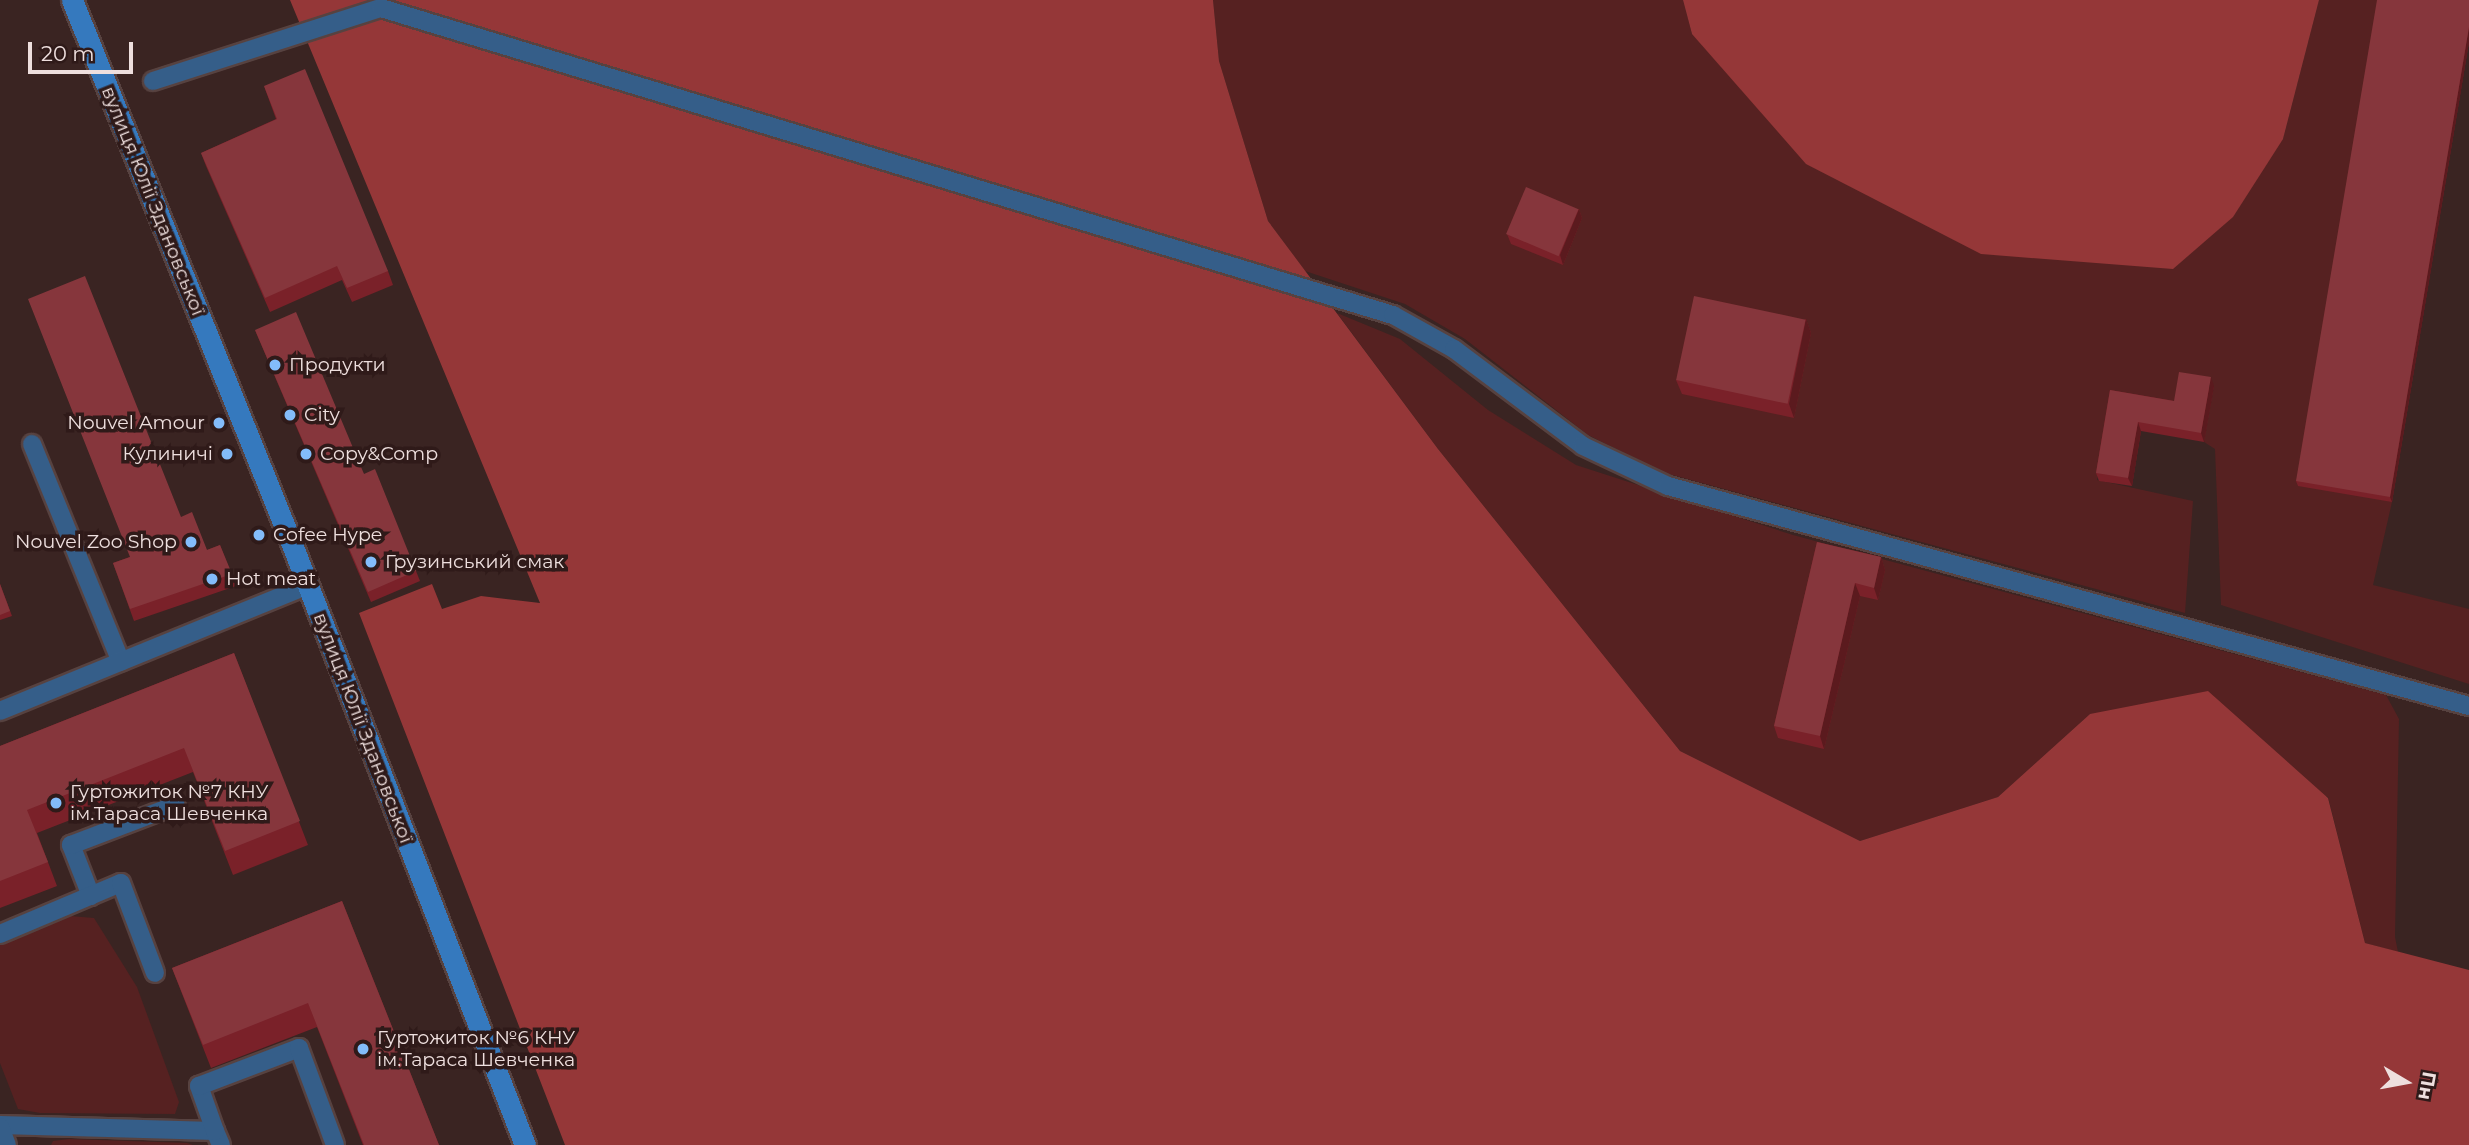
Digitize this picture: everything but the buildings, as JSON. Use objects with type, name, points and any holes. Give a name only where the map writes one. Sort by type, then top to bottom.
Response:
[{"type":"street","name":"вулиця Юлії Здановської","points":[[72,0],[308,585],[525,1145]]},
{"type":"lane","points":[[153,81],[381,8],[1393,314],[1454,349],[1583,446],[1668,486],[2469,706]]},
{"type":"lane","points":[[32,444],[121,662]]},
{"type":"lane","points":[[0,711],[308,585]]},
{"type":"lane","points":[[91,896],[71,845],[176,805]]},
{"type":"lane","points":[[0,934],[121,883],[155,973]]},
{"type":"lane","points":[[7,1145],[0,1126],[218,1138],[199,1086],[299,1048],[335,1145]]},
{"type":"shaded area","points":[[290,0],[1213,0],[1219,61],[1268,221],[1438,449],[1680,751],[1860,841],[1998,797],[2090,714],[2208,691],[2328,798],[2365,943],[2469,970],[2469,1145],[565,1145],[359,613],[432,584],[442,609],[481,596],[540,603]]},
{"type":"shaded area","points":[[1213,0],[1683,0],[1692,34],[2283,139],[2319,0],[2379,0],[2392,502],[2373,585],[2469,609],[2469,684],[2221,605],[2215,449],[2204,442],[2214,386],[2183,381],[2173,436],[2141,425],[2100,460],[2097,480],[2193,501],[2185,613],[1665,473],[1588,435],[1465,339],[1405,304],[1305,271],[1268,221],[1219,61]]},
{"type":"shaded area","points":[[1683,0],[2319,0],[2283,139],[2233,217],[2173,269],[1981,254],[1806,164],[1692,34]]},
{"type":"shaded area","points":[[1337,313],[1400,339],[1488,410],[1576,465],[1793,535],[2386,695],[2399,719],[2395,937],[2398,952],[2365,943],[2328,797],[2090,714],[1998,797],[1860,841],[1680,751],[1438,449]]},
{"type":"shaded area","points":[[70,916],[94,918],[137,987],[179,1102],[175,1114],[40,1113],[18,1109],[0,1063],[0,943]]},
{"type":"shaded area","points":[[69,1139],[193,1145],[51,1145],[53,1141]]},
{"type":"place","name":"Продукти","points":[[275,365]]},
{"type":"place","name":"City","points":[[290,415]]},
{"type":"place","name":"Nouvel Amour","points":[[219,423]]},
{"type":"place","name":"Кулиничі","points":[[227,454]]},
{"type":"place","name":"Copy&Comp","points":[[306,454]]},
{"type":"place","name":"Cofee Hype","points":[[259,535]]},
{"type":"place","name":"Nouvel Zoo Shop","points":[[191,542]]},
{"type":"place","name":"Грузинський смак","points":[[371,562]]},
{"type":"place","name":"Hot meat","points":[[212,579]]},
{"type":"place","name":"Гуртожиток №7 КНУ ім.Тараса Шевченка","points":[[56,803]]},
{"type":"place","name":"Гуртожиток №6 КНУ ім.Тараса Шевченка","points":[[363,1049]]}]
